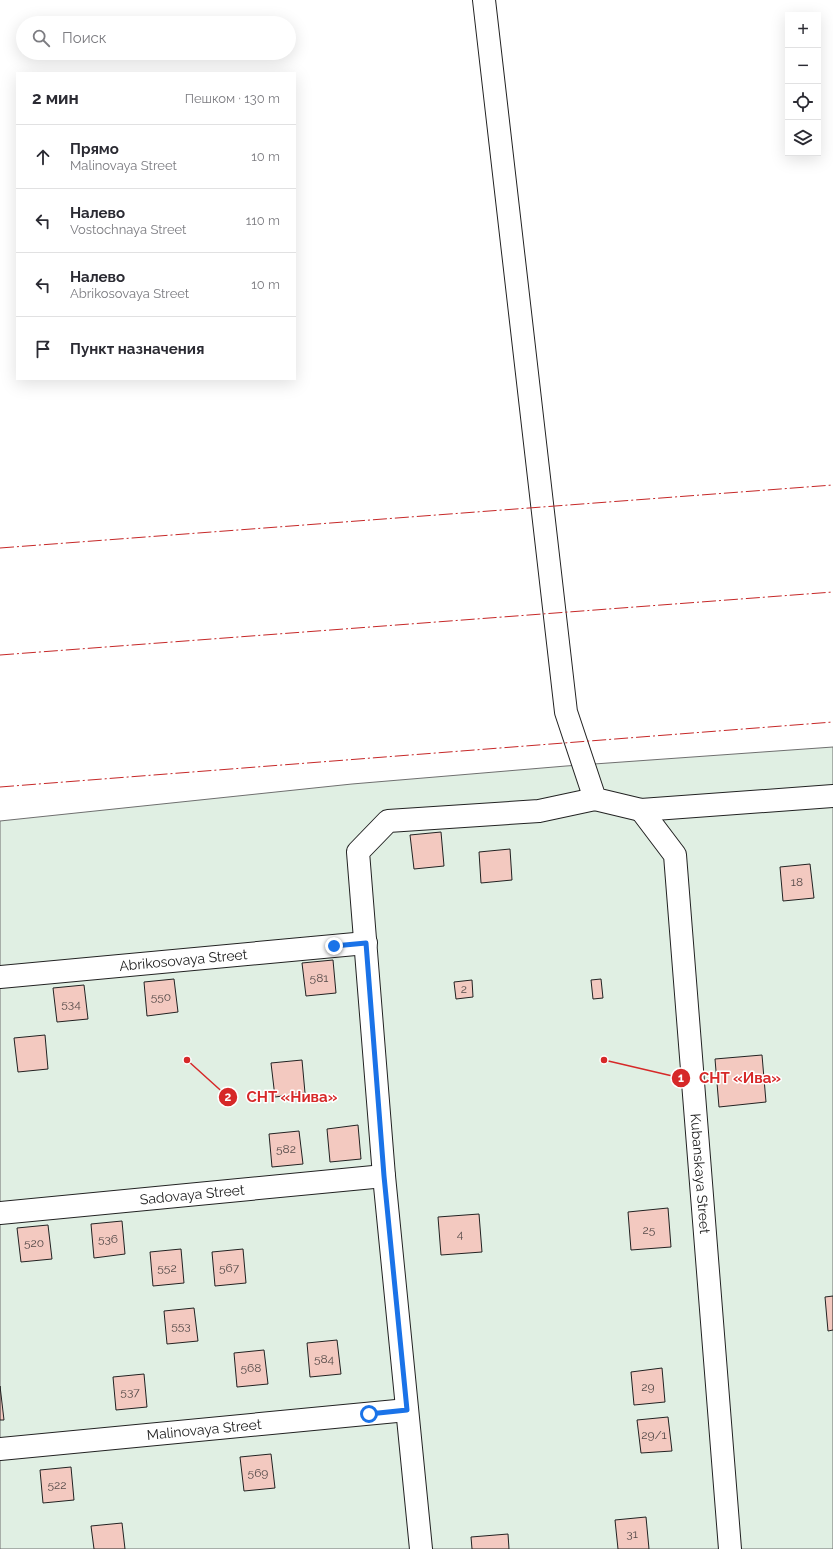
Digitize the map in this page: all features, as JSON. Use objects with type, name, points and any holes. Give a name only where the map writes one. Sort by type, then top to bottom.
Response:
[{"type":"street","points":[[484,0],[566,712],[595,799]]},
{"type":"street","points":[[421,1549],[384,1176],[358,852],[388,821],[539,811],[595,799],[641,810],[833,796]]},
{"type":"street","name":"Kubanskaya Street","points":[[641,810],[676,855],[730,1549]]},
{"type":"street","name":"Abrikosovaya Street","points":[[0,977],[366,943]]},
{"type":"street","name":"Sadovaya Street","points":[[0,1213],[384,1176]]},
{"type":"street","name":"Malinovaya Street","points":[[0,1449],[407,1410]]},
{"type":"green space","points":[[833,747],[833,1549],[0,1549],[0,821],[352,784],[566,766]]},
{"type":"building","points":[[441,832],[444,866],[414,869],[410,835]]},
{"type":"building","points":[[510,849],[512,880],[481,883],[479,852]]},
{"type":"building","points":[[810,864],[814,898],[783,901],[780,867]]},
{"type":"building","points":[[333,960],[336,993],[306,996],[302,963]]},
{"type":"building","points":[[174,979],[178,1012],[147,1016],[144,982]]},
{"type":"building","points":[[601,979],[603,998],[593,999],[591,980]]},
{"type":"building","points":[[472,980],[473,997],[456,999],[454,982]]},
{"type":"building","points":[[84,985],[88,1019],[57,1022],[53,988]]},
{"type":"building","points":[[45,1035],[48,1069],[18,1072],[14,1038]]},
{"type":"building","points":[[762,1055],[766,1102],[719,1107],[715,1059]]},
{"type":"building","points":[[302,1060],[305,1093],[275,1097],[271,1063]]},
{"type":"building","points":[[358,1125],[361,1159],[330,1162],[327,1129]]},
{"type":"building","points":[[299,1131],[303,1164],[272,1167],[269,1134]]},
{"type":"building","points":[[668,1208],[671,1247],[631,1250],[628,1212]]},
{"type":"building","points":[[479,1214],[482,1252],[441,1255],[438,1217]]},
{"type":"building","points":[[122,1221],[125,1254],[94,1258],[91,1224]]},
{"type":"building","points":[[48,1225],[52,1259],[21,1262],[17,1228]]},
{"type":"building","points":[[181,1249],[184,1283],[153,1286],[150,1252]]},
{"type":"building","points":[[243,1249],[246,1283],[215,1286],[212,1252]]},
{"type":"building","points":[[833,1296],[833,1330],[828,1331],[825,1297]]},
{"type":"building","points":[[194,1308],[198,1341],[167,1344],[164,1311]]},
{"type":"building","points":[[337,1340],[341,1374],[310,1377],[307,1343]]},
{"type":"building","points":[[264,1350],[268,1384],[237,1387],[234,1353]]},
{"type":"building","points":[[662,1368],[665,1402],[634,1405],[631,1372]]},
{"type":"building","points":[[144,1374],[147,1407],[116,1410],[113,1377]]},
{"type":"building","points":[[0,1386],[4,1420],[0,1420]]},
{"type":"building","points":[[668,1417],[672,1451],[641,1453],[637,1420]]},
{"type":"building","points":[[271,1454],[275,1488],[244,1491],[240,1457]]},
{"type":"building","points":[[71,1467],[74,1500],[43,1503],[40,1470]]},
{"type":"building","points":[[646,1517],[649,1549],[618,1549],[615,1520]]},
{"type":"building","points":[[122,1523],[125,1549],[94,1549],[91,1526]]},
{"type":"building","points":[[508,1534],[509,1549],[472,1549],[471,1537]]},
{"type":"power","points":[[0,548],[833,485]]},
{"type":"power","points":[[0,655],[833,592]]},
{"type":"power","points":[[0,787],[833,722]]},
{"type":"place","name":"СНТ «Нива»","points":[[187,1060]]},
{"type":"place","name":"СНТ «Ива»","points":[[604,1060]]},
{"type":"route","points":[[334,946],[366,943],[384,1176],[407,1410],[369,1414]]}]
